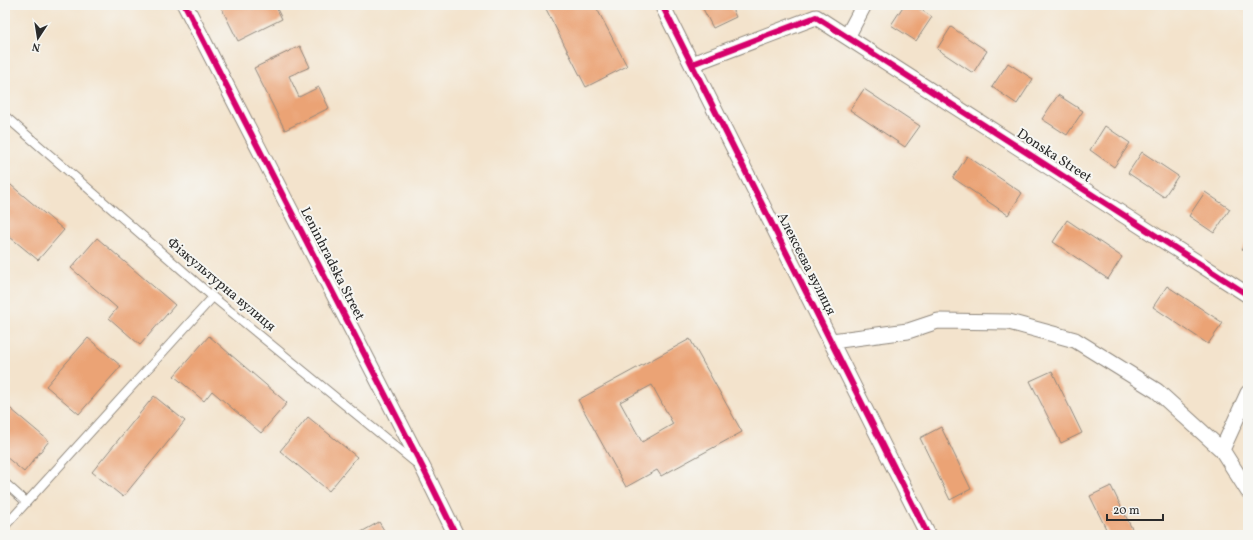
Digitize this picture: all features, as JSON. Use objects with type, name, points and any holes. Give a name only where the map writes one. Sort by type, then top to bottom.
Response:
[{"type":"street","name":"Leninhradska Street","points":[[184,5],[424,470],[456,535]]},
{"type":"street","name":"Алексєєва вулиця","points":[[662,5],[832,341],[928,535]]},
{"type":"street","points":[[847,37],[864,5]]},
{"type":"street","name":"Donska Street","points":[[692,64],[816,17],[1248,295]]},
{"type":"street","points":[[832,341],[908,331],[938,321],[1009,322],[1075,340],[1157,391],[1222,450],[1248,491]]},
{"type":"street","points":[[1222,450],[1248,393]]},
{"type":"lane","name":"Фiзкультурна вулиця","points":[[5,116],[213,297],[424,470]]},
{"type":"lane","points":[[5,526],[213,297]]},
{"type":"lane","points":[[5,484],[26,502]]},
{"type":"building","points":[[220,5],[251,5],[252,9],[260,5],[275,5],[282,19],[238,41]]},
{"type":"building","points":[[544,5],[595,5],[627,66],[586,87]]},
{"type":"building","points":[[701,5],[730,5],[736,17],[713,28]]},
{"type":"building","points":[[904,5],[914,5],[932,17],[916,41],[891,25]]},
{"type":"building","points":[[951,27],[987,51],[973,73],[937,49]]},
{"type":"building","points":[[300,46],[310,67],[289,76],[299,97],[319,87],[329,108],[285,130],[254,68]]},
{"type":"building","points":[[1008,63],[1033,79],[1017,104],[992,87]]},
{"type":"building","points":[[864,89],[920,126],[905,147],[850,110]]},
{"type":"building","points":[[1058,95],[1083,111],[1067,135],[1042,119]]},
{"type":"building","points":[[1105,126],[1130,143],[1114,167],[1090,150]]},
{"type":"building","points":[[1142,152],[1178,176],[1164,197],[1128,173]]},
{"type":"building","points":[[967,156],[1022,193],[1008,215],[953,178]]},
{"type":"building","points":[[5,180],[64,230],[38,260],[5,233]]},
{"type":"building","points":[[1205,192],[1230,209],[1214,233],[1189,216]]},
{"type":"building","points":[[1067,220],[1122,257],[1108,279],[1053,242]]},
{"type":"building","points":[[97,238],[175,305],[140,345],[109,318],[117,308],[71,268]]},
{"type":"building","points":[[1248,240],[1248,253],[1242,249]]},
{"type":"building","points":[[1167,286],[1223,323],[1208,344],[1153,307]]},
{"type":"building","points":[[209,336],[287,403],[261,433],[212,391],[204,401],[174,376]]},
{"type":"building","points":[[88,338],[121,366],[79,414],[46,386]]},
{"type":"building","points":[[690,339],[742,432],[661,476],[657,470],[626,487],[578,400]],"holes":[[[652,385],[673,424],[642,442],[620,402]]]},
{"type":"building","points":[[1052,371],[1082,433],[1061,443],[1030,381]]},
{"type":"building","points":[[154,396],[185,421],[123,497],[92,472]]},
{"type":"building","points":[[5,404],[49,441],[24,472],[5,456]]},
{"type":"building","points":[[308,417],[357,457],[329,491],[280,451]]},
{"type":"building","points":[[941,427],[971,489],[950,500],[920,438]]},
{"type":"building","points":[[1111,486],[1135,535],[1109,535],[1090,496]]},
{"type":"building","points":[[379,522],[387,535],[356,535]]},
{"type":"cycle path","points":[[185,5],[456,535]]},
{"type":"cycle path","points":[[662,5],[928,535]]},
{"type":"cycle path","points":[[692,64],[816,17],[1248,295]]}]
